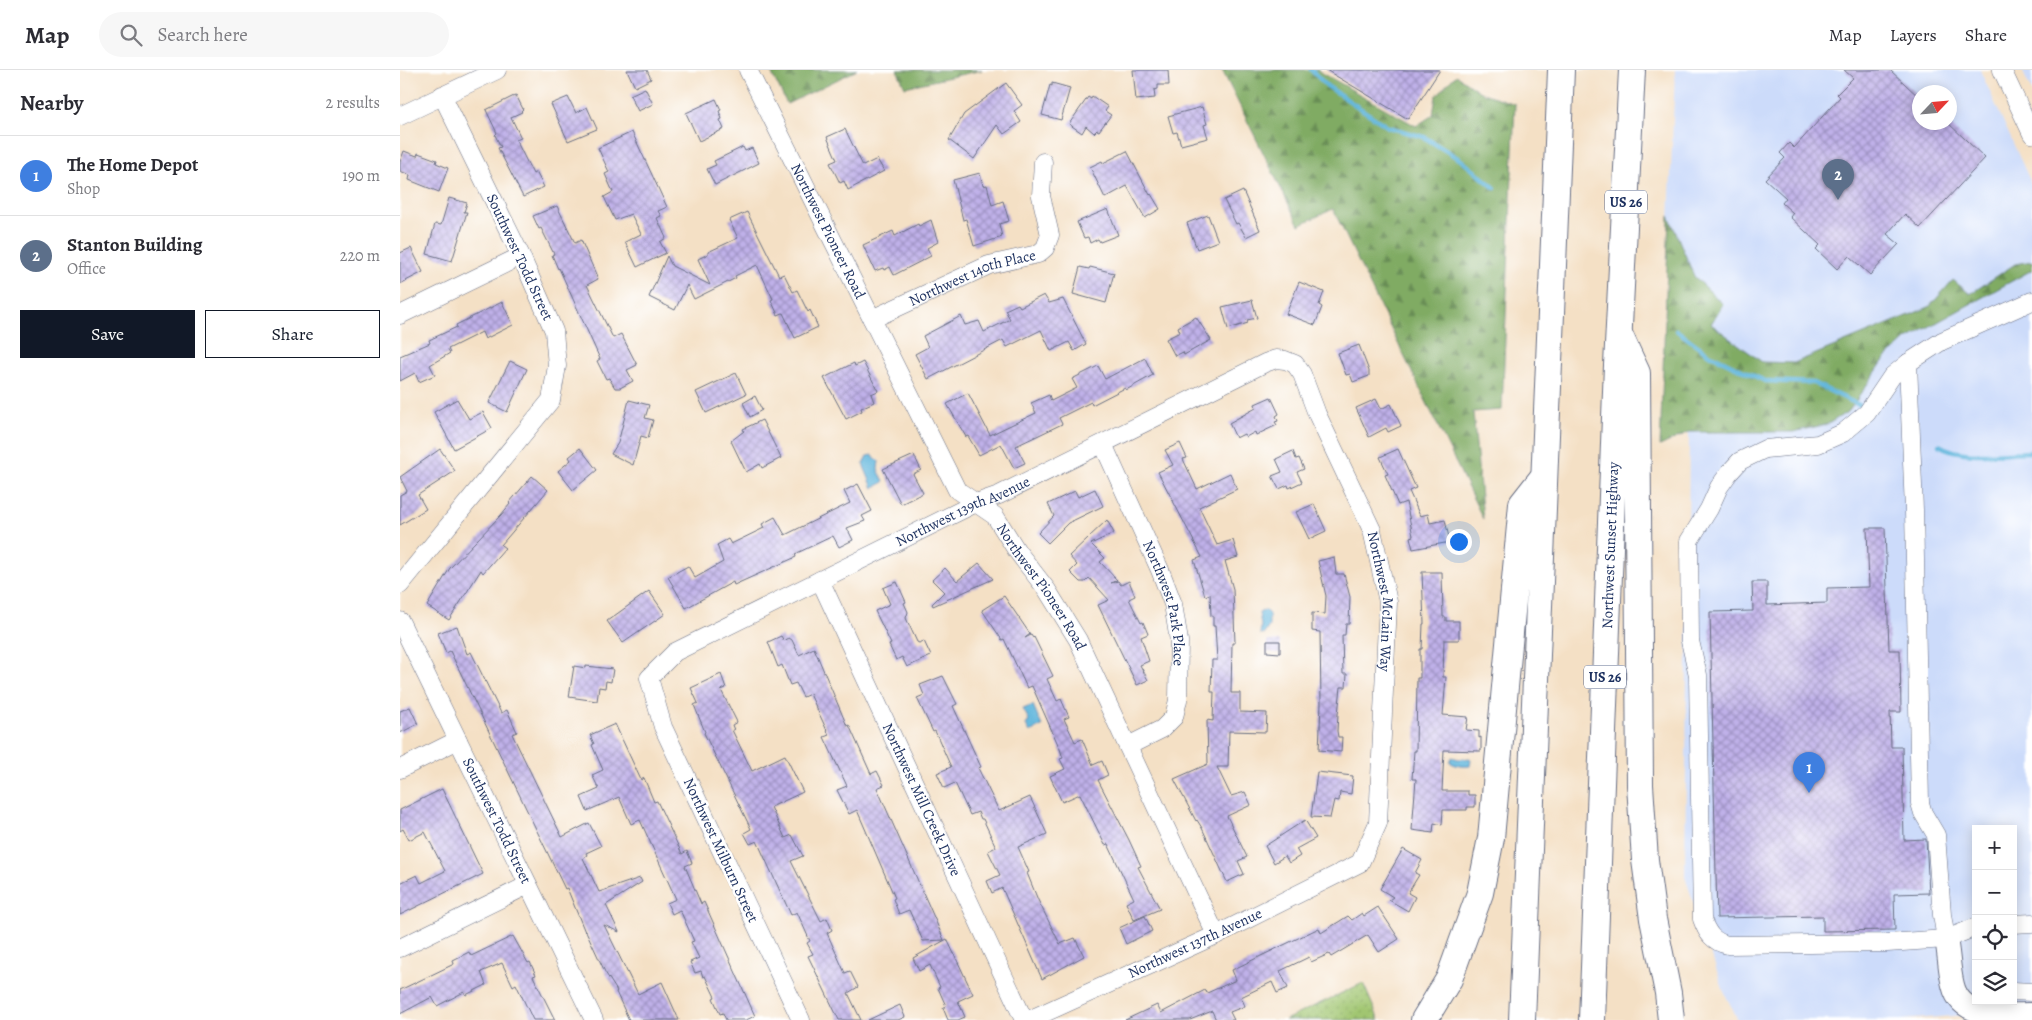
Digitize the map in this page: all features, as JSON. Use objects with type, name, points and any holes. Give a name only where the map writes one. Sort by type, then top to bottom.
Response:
[{"type":"highway","points":[[1522,1020],[1562,70]]},
{"type":"highway","name":"Northwest Sunset Highway","points":[[1592,1020],[1619,333],[1632,70]]},
{"type":"highway","points":[[1619,333],[1637,373],[1640,785],[1644,860],[1653,919],[1668,993],[1671,1020]]},
{"type":"highway","points":[[1424,1020],[1450,979],[1480,893],[1493,820],[1522,504],[1544,476]]},
{"type":"highway","points":[[1668,993],[1682,1020]]},
{"type":"main road","points":[[1946,938],[1956,997],[1967,1008],[1983,1013],[2032,1014]]},
{"type":"street","points":[[400,116],[497,70]]},
{"type":"street","name":"Northwest Pioneer Road","points":[[748,70],[957,490],[995,516],[1017,551],[1047,590],[1078,640],[1216,934]]},
{"type":"street","points":[[2002,70],[2032,134]]},
{"type":"street","name":"Southwest Todd Street","points":[[400,585],[551,400],[557,366],[554,331],[522,256],[442,96]]},
{"type":"street","name":"Northwest 140th Place","points":[[872,319],[989,265],[1038,254],[1046,248],[1050,235],[1041,196],[1043,162]]},
{"type":"street","points":[[400,314],[522,256]]},
{"type":"street","points":[[1972,928],[1946,938],[1887,943],[1728,945],[1719,943],[1711,937],[1702,919],[1698,675],[1690,641],[1689,541],[1709,509],[1718,487],[1740,461],[1765,449],[1818,444],[1843,433],[1867,413],[1892,376],[1908,363],[1958,333],[2032,301]]},
{"type":"street","name":"Northwest 139th Avenue","points":[[649,678],[675,652],[1265,363],[1276,359],[1286,360]]},
{"type":"street","name":"Northwest McLain Way","points":[[1286,360],[1295,364],[1302,374],[1316,414],[1372,530],[1388,602],[1378,823],[1360,862]]},
{"type":"street","points":[[1908,363],[1914,510],[1919,798],[1923,813],[1936,835],[1942,914],[1946,938]]},
{"type":"street","name":"Northwest Park Place","points":[[1103,444],[1160,570],[1173,604],[1179,641],[1178,700],[1174,717],[1162,729],[1128,746]]},
{"type":"street","name":"Northwest Mill Creek Drive","points":[[820,580],[1024,1020]]},
{"type":"street","name":"Southwest Todd Street","points":[[400,622],[594,1020]]},
{"type":"street","name":"Northwest Milburn Street","points":[[649,678],[663,727],[801,1020]]},
{"type":"street","points":[[400,769],[458,740]]},
{"type":"street","name":"Northwest 137th Avenue","points":[[1029,1020],[1216,934],[1360,862]]},
{"type":"street","points":[[400,948],[528,885]]},
{"type":"street","points":[[2017,924],[2032,923]]},
{"type":"street","points":[[2017,991],[2032,992]]},
{"type":"shaded area","points":[[1675,70],[1980,70],[2032,185],[2032,1010],[1901,1020],[1738,1020],[1724,992],[1685,877],[1689,433],[1660,446]]},
{"type":"shaded area","points":[[2022,70],[2032,70],[2032,92]]},
{"type":"green space","points":[[770,70],[857,70],[787,104]]},
{"type":"green space","points":[[897,70],[982,70],[905,87]]},
{"type":"green space","points":[[1222,70],[1317,70],[1416,126],[1433,115],[1436,96],[1456,75],[1480,92],[1515,104],[1502,410],[1473,412],[1483,519],[1333,209],[1299,225]]},
{"type":"green space","points":[[1669,216],[1694,276],[1723,304],[1711,324],[1762,362],[1794,363],[1929,307],[1953,280],[1970,294],[2015,264],[2032,261],[2032,270],[1907,339],[1884,360],[1849,411],[1828,424],[1793,432],[1689,432],[1660,446]]},
{"type":"green space","points":[[1363,983],[1379,1020],[1285,1020]]},
{"type":"water","points":[[872,455],[879,461],[878,469],[884,482],[873,488],[863,464],[867,456]]},
{"type":"water","points":[[1265,610],[1269,614],[1269,626],[1264,634],[1260,634],[1259,613]]},
{"type":"water","points":[[1033,705],[1042,726],[1030,732],[1026,725],[1029,720],[1023,709]]},
{"type":"water","points":[[1452,757],[1459,759],[1470,758],[1470,766],[1459,766],[1450,762]]},
{"type":"building","points":[[627,70],[647,70],[651,79],[635,87]]},
{"type":"building","points":[[1133,70],[1168,70],[1169,85],[1158,85],[1158,89],[1154,90],[1155,98],[1136,100]]},
{"type":"building","points":[[1326,70],[1440,70],[1408,119]]},
{"type":"building","points":[[1844,70],[1890,70],[1912,91],[1912,130],[1955,130],[1985,158],[1920,228],[1905,214],[1887,234],[1899,244],[1870,275],[1849,256],[1837,269],[1816,249],[1820,245],[1790,217],[1793,213],[1782,203],[1786,198],[1765,179],[1785,158],[1780,153],[1789,143],[1794,148],[1840,97],[1837,94],[1853,78]]},
{"type":"building","points":[[1006,83],[1022,105],[1014,111],[1021,122],[1004,134],[997,125],[974,159],[949,140],[964,114]]},
{"type":"building","points":[[1052,83],[1070,88],[1061,120],[1042,115]]},
{"type":"building","points":[[645,88],[653,104],[638,111],[630,95]]},
{"type":"building","points":[[516,95],[523,109],[522,112],[511,117],[521,138],[516,140],[533,174],[536,172],[544,187],[523,197],[498,148],[501,147],[495,135],[497,133],[486,110]]},
{"type":"building","points":[[1092,96],[1108,107],[1105,111],[1111,115],[1099,131],[1097,130],[1094,133],[1086,126],[1082,133],[1069,124],[1088,97],[1091,99]]},
{"type":"building","points":[[568,97],[576,113],[587,107],[597,129],[568,141],[551,104]]},
{"type":"building","points":[[716,99],[721,110],[719,111],[722,119],[720,120],[724,129],[699,141],[686,113]]},
{"type":"building","points":[[1202,107],[1207,124],[1204,125],[1208,138],[1181,145],[1177,132],[1173,133],[1168,116]]},
{"type":"building","points":[[845,129],[863,166],[877,159],[884,171],[848,190],[844,181],[840,183],[830,163],[837,160],[827,137]]},
{"type":"building","points":[[632,132],[667,207],[658,211],[661,216],[657,218],[666,238],[660,242],[666,253],[637,267],[625,242],[641,234],[631,214],[615,220],[604,197],[613,192],[605,174],[609,172],[598,148]]},
{"type":"building","points":[[743,147],[745,151],[752,148],[759,163],[715,185],[707,169],[716,165],[714,161]]},
{"type":"building","points":[[404,151],[417,156],[418,153],[437,160],[436,163],[448,168],[439,192],[409,180],[410,175],[400,171],[400,162]]},
{"type":"building","points":[[1127,151],[1150,195],[1160,209],[1145,218],[1127,186],[1105,198],[1090,167]]},
{"type":"building","points":[[980,173],[983,186],[987,185],[992,205],[1003,201],[1009,221],[999,224],[1002,237],[974,246],[966,219],[963,220],[953,180]]},
{"type":"building","points":[[1243,191],[1260,230],[1246,237],[1238,223],[1236,224],[1224,200]]},
{"type":"building","points":[[449,198],[467,203],[464,212],[467,212],[452,261],[427,254],[435,224],[441,225]]},
{"type":"building","points":[[557,206],[575,243],[581,240],[598,279],[587,285],[613,338],[621,334],[637,365],[627,370],[633,381],[620,388],[615,388],[609,378],[606,379],[597,361],[600,359],[552,255],[554,254],[533,216]]},
{"type":"building","points":[[1108,209],[1118,235],[1100,242],[1098,239],[1090,243],[1088,237],[1084,238],[1077,222]]},
{"type":"building","points":[[747,212],[779,276],[784,274],[793,292],[797,290],[818,327],[795,338],[783,313],[778,315],[771,300],[773,299],[757,265],[694,299],[687,285],[675,310],[649,297],[667,256],[672,266],[710,285],[698,259],[708,254],[708,252],[738,238],[729,220]]},
{"type":"building","points":[[1208,215],[1218,241],[1197,249],[1187,223]]},
{"type":"building","points":[[931,220],[938,242],[927,248],[931,256],[894,275],[890,267],[875,271],[863,245],[893,231],[895,236],[918,224],[919,226]]},
{"type":"building","points":[[411,248],[423,272],[400,284],[400,253]]},
{"type":"building","points":[[1080,267],[1089,269],[1090,267],[1114,273],[1106,303],[1073,294]]},
{"type":"building","points":[[1299,282],[1324,292],[1319,305],[1322,307],[1315,325],[1286,314]]},
{"type":"building","points":[[1044,295],[1049,303],[1063,299],[1086,344],[1074,351],[1069,342],[1051,351],[1041,330],[1007,347],[1003,340],[928,379],[915,354],[928,347],[923,336],[961,316],[965,325],[979,321],[984,332],[1010,319],[1005,310],[1018,304],[1020,307]]},
{"type":"building","points":[[1252,300],[1257,318],[1247,320],[1248,323],[1228,329],[1222,307]]},
{"type":"building","points":[[502,302],[513,325],[485,339],[482,332],[448,349],[450,353],[430,365],[435,375],[419,382],[415,373],[400,381],[400,356],[430,343],[429,340]]},
{"type":"building","points":[[1196,317],[1211,340],[1184,355],[1183,352],[1175,356],[1166,339],[1180,332],[1178,327]]},
{"type":"building","points":[[1359,345],[1369,371],[1369,376],[1353,382],[1350,374],[1346,375],[1338,353]]},
{"type":"building","points":[[1145,358],[1153,375],[1126,390],[1125,388],[1092,405],[1091,402],[1059,418],[1062,424],[1016,446],[1025,463],[1014,468],[1001,444],[979,455],[947,404],[968,393],[990,435],[1036,413],[1031,403],[1049,395],[1051,401],[1077,388],[1072,379],[1098,366],[1105,379]]},
{"type":"building","points":[[510,361],[527,369],[507,412],[489,403]]},
{"type":"building","points":[[863,362],[878,391],[871,394],[874,402],[861,408],[862,411],[846,419],[824,378],[854,363],[855,366]]},
{"type":"building","points":[[736,373],[746,394],[706,413],[696,392]]},
{"type":"building","points":[[755,396],[762,410],[750,417],[743,403]]},
{"type":"building","points":[[1271,397],[1279,414],[1276,416],[1278,421],[1275,422],[1277,425],[1256,435],[1255,432],[1246,437],[1244,434],[1236,438],[1229,423],[1256,408],[1255,404]]},
{"type":"building","points":[[457,399],[469,419],[483,412],[492,428],[454,449],[434,412]]},
{"type":"building","points":[[1376,399],[1381,409],[1391,404],[1401,426],[1388,432],[1386,428],[1369,437],[1356,408]]},
{"type":"building","points":[[629,400],[649,405],[645,418],[653,420],[648,438],[641,436],[633,465],[611,454],[618,443]]},
{"type":"building","points":[[762,420],[781,458],[762,468],[760,464],[746,472],[731,441],[744,431],[743,429]]},
{"type":"building","points":[[1180,443],[1187,458],[1183,459],[1197,489],[1230,473],[1237,489],[1199,507],[1217,545],[1233,540],[1238,557],[1225,561],[1233,589],[1235,643],[1232,643],[1231,693],[1240,693],[1240,712],[1267,713],[1266,732],[1229,731],[1228,767],[1217,767],[1231,796],[1245,792],[1251,805],[1227,816],[1247,857],[1238,861],[1244,874],[1227,882],[1202,828],[1196,821],[1174,779],[1208,764],[1207,720],[1213,721],[1214,692],[1211,692],[1212,660],[1217,660],[1215,626],[1213,626],[1213,615],[1211,616],[1210,594],[1205,596],[1194,560],[1202,557],[1158,472],[1173,465],[1165,450]]},
{"type":"building","points":[[580,448],[597,470],[573,490],[558,471],[571,460],[569,457]]},
{"type":"building","points":[[440,449],[455,471],[418,495],[426,509],[400,525],[400,495],[407,491],[400,477]]},
{"type":"building","points":[[1398,449],[1416,488],[1409,491],[1420,516],[1428,514],[1430,523],[1445,520],[1450,542],[1413,549],[1410,537],[1413,536],[1406,502],[1398,505],[1385,475],[1388,474],[1380,457]]},
{"type":"building","points":[[1293,451],[1296,459],[1299,458],[1304,469],[1297,472],[1302,482],[1289,488],[1288,485],[1279,489],[1272,476],[1282,472],[1276,459]]},
{"type":"building","points":[[914,455],[921,470],[913,474],[923,493],[901,504],[883,469]]},
{"type":"building","points":[[532,476],[548,490],[501,545],[505,548],[483,573],[481,570],[449,620],[427,606],[450,568],[501,515]]},
{"type":"building","points":[[858,484],[872,511],[862,516],[865,521],[847,528],[853,540],[839,547],[833,536],[795,554],[796,557],[734,585],[733,582],[686,608],[668,577],[688,566],[695,578],[723,562],[717,545],[728,539],[731,544],[764,528],[762,524],[775,517],[785,535],[850,503],[844,491]]},
{"type":"building","points":[[1095,489],[1103,506],[1068,523],[1048,543],[1038,533],[1054,516],[1048,504],[1075,491],[1078,497]]},
{"type":"building","points":[[1314,504],[1326,531],[1309,539],[1296,512]]},
{"type":"building","points":[[1107,520],[1114,533],[1091,544],[1105,558],[1100,562],[1117,580],[1111,583],[1118,581],[1121,585],[1129,581],[1135,596],[1129,599],[1148,634],[1141,637],[1149,661],[1140,665],[1148,680],[1137,685],[1098,605],[1109,600],[1089,578],[1085,582],[1080,582],[1070,572],[1077,565],[1069,556]]},
{"type":"building","points":[[1867,528],[1885,528],[1889,650],[1900,650],[1901,712],[1890,712],[1891,747],[1902,747],[1904,840],[1926,839],[1929,893],[1894,894],[1895,930],[1823,931],[1823,916],[1717,918],[1710,612],[1753,611],[1752,582],[1767,582],[1767,605],[1827,603],[1827,588],[1869,587]]},
{"type":"building","points":[[1334,557],[1336,574],[1344,574],[1350,597],[1349,624],[1346,624],[1345,635],[1342,635],[1343,674],[1347,674],[1346,687],[1341,687],[1338,714],[1337,731],[1338,737],[1342,737],[1341,752],[1319,750],[1321,704],[1320,632],[1312,631],[1312,613],[1325,614],[1326,596],[1318,561]]},
{"type":"building","points":[[979,563],[993,579],[933,606],[932,604],[944,592],[932,580],[945,568],[957,581]]},
{"type":"building","points":[[1422,572],[1442,572],[1443,617],[1446,617],[1446,621],[1459,621],[1459,640],[1444,640],[1443,677],[1446,677],[1443,715],[1468,717],[1466,730],[1479,731],[1479,738],[1481,737],[1481,751],[1444,750],[1442,791],[1468,791],[1468,795],[1475,795],[1475,807],[1467,807],[1467,810],[1443,810],[1442,825],[1434,823],[1433,833],[1412,830],[1416,779],[1412,779],[1414,751],[1416,751],[1417,678],[1420,678],[1420,649],[1422,649],[1424,624]]},
{"type":"building","points":[[897,582],[906,602],[904,603],[908,612],[906,618],[917,642],[924,641],[931,656],[907,667],[902,657],[896,660],[889,645],[891,644],[875,611],[890,604],[883,588]]},
{"type":"building","points":[[649,591],[665,614],[623,643],[607,621]]},
{"type":"building","points":[[1004,596],[1030,634],[1025,638],[1031,635],[1034,637],[1053,676],[1047,679],[1057,701],[1061,699],[1069,717],[1064,719],[1075,742],[1082,739],[1093,765],[1102,761],[1108,775],[1098,780],[1129,840],[1141,866],[1138,867],[1160,909],[1134,920],[1126,903],[1134,899],[1108,844],[1105,845],[1080,794],[1062,802],[1050,776],[1065,769],[1060,759],[1063,758],[1060,749],[1032,686],[1027,688],[1004,639],[1002,640],[982,610]]},
{"type":"building","points":[[457,626],[467,654],[471,652],[501,713],[507,710],[517,732],[512,734],[562,837],[589,823],[601,846],[586,853],[587,855],[583,858],[599,892],[640,878],[642,882],[606,905],[619,932],[604,925],[638,994],[662,982],[679,1020],[629,1020],[617,991],[585,932],[567,888],[565,889],[450,651],[446,653],[438,633]]},
{"type":"building","points":[[781,636],[784,641],[789,638],[792,640],[799,655],[814,648],[847,726],[849,725],[871,774],[877,771],[884,785],[877,788],[944,940],[923,941],[909,910],[899,914],[893,899],[895,898],[857,810],[849,814],[837,790],[847,786],[824,737],[829,735],[810,694],[803,697],[796,683],[790,685],[782,665],[778,667],[768,642]]},
{"type":"building","points":[[1267,641],[1280,641],[1280,653],[1267,652]]},
{"type":"building","points":[[574,666],[613,669],[611,682],[606,681],[605,688],[599,687],[597,701],[569,697]]},
{"type":"building","points":[[721,674],[726,688],[721,690],[737,722],[732,725],[734,730],[732,730],[752,771],[785,755],[803,792],[771,807],[785,838],[792,835],[803,856],[791,861],[821,921],[827,918],[832,930],[827,933],[845,973],[850,971],[858,987],[848,993],[861,1020],[839,1020],[808,956],[813,954],[807,943],[810,941],[797,912],[791,915],[757,841],[750,844],[744,833],[751,829],[704,733],[694,705],[698,703],[691,688]]},
{"type":"building","points":[[943,676],[957,704],[953,706],[981,767],[978,768],[999,811],[1030,797],[1047,834],[1018,847],[1038,900],[1060,944],[1075,938],[1084,956],[1042,979],[1002,888],[992,893],[987,881],[1000,875],[988,851],[996,847],[983,819],[981,819],[978,812],[970,815],[955,783],[944,788],[937,773],[951,767],[935,731],[933,732],[917,698],[924,695],[920,685]]},
{"type":"building","points":[[410,707],[418,724],[400,733],[400,711]]},
{"type":"building","points":[[615,724],[641,780],[644,778],[654,802],[657,801],[682,854],[687,851],[692,863],[685,866],[701,904],[704,902],[755,1016],[746,1020],[726,1020],[723,1013],[720,1014],[713,998],[715,997],[705,976],[703,977],[701,971],[695,973],[690,962],[699,958],[691,942],[694,941],[680,910],[672,914],[667,903],[676,899],[640,820],[631,824],[619,797],[587,811],[581,797],[599,789],[592,775],[603,770],[592,745],[594,744],[590,735]]},
{"type":"building","points":[[1317,772],[1353,776],[1351,794],[1340,792],[1339,801],[1334,800],[1330,818],[1311,817]]},
{"type":"building","points":[[442,789],[483,874],[400,915],[400,883],[417,875],[421,883],[445,871],[425,832],[409,840],[403,829],[400,831],[400,810]]},
{"type":"building","points":[[1305,820],[1316,838],[1296,849],[1300,856],[1289,863],[1285,856],[1274,863],[1265,846]]},
{"type":"building","points":[[1403,849],[1422,860],[1415,873],[1419,875],[1408,893],[1415,897],[1408,911],[1389,900],[1393,897],[1380,889]]},
{"type":"building","points":[[1378,907],[1399,939],[1379,952],[1368,935],[1331,957],[1329,954],[1311,962],[1309,957],[1280,971],[1288,988],[1277,993],[1272,982],[1241,997],[1245,1006],[1230,1012],[1234,1020],[1216,1020],[1212,1011],[1190,1020],[1125,1020],[1157,1005],[1161,1013],[1205,990],[1207,993],[1236,980],[1232,970],[1319,928],[1321,933],[1348,916],[1352,920],[1362,913],[1364,916]]},
{"type":"building","points":[[1145,916],[1152,931],[1126,944],[1119,928]]},
{"type":"building","points":[[513,936],[528,963],[530,962],[536,975],[533,976],[555,1020],[533,1020],[516,984],[513,986],[502,963],[481,972],[486,985],[466,995],[464,992],[437,1006],[432,997],[400,1014],[400,990],[454,964],[453,960],[469,952],[471,956]]},
{"type":"building","points":[[947,939],[973,994],[958,1001],[965,1017],[958,1020],[948,1020],[943,1008],[946,1006],[938,988],[940,987],[930,965],[919,971],[913,958]]},
{"type":"building","points":[[900,1005],[905,1017],[898,1020],[868,1020]]},
{"type":"waterway","points":[[1311,70],[1327,86],[1388,127],[1424,137],[1461,160],[1495,188]]},
{"type":"waterway","points":[[1676,330],[1709,354],[1765,381],[1813,383],[1859,405]]},
{"type":"waterway","points":[[1939,445],[1949,450],[1972,454],[2032,452]]},
{"type":"place","name":"Stanton Building","points":[[1838,200]]},
{"type":"place","name":"The Home Depot","points":[[1809,793]]}]
